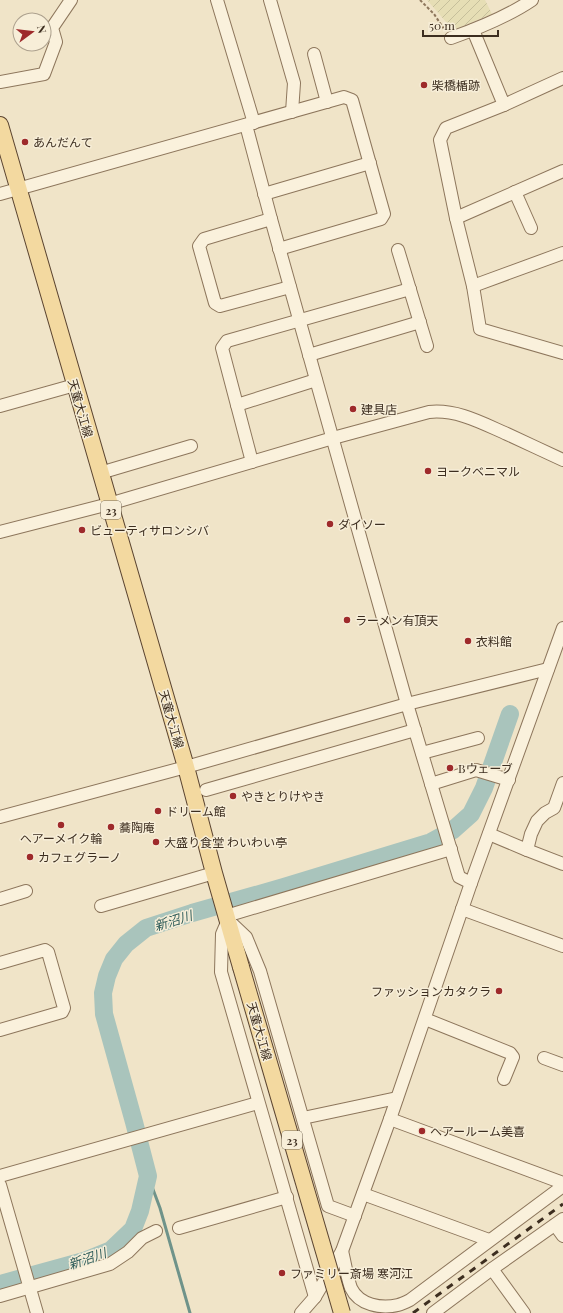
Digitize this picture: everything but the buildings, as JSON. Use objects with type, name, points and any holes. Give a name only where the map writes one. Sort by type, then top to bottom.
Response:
[{"type":"main road","name":"天童大江線","points":[[0,125],[74,385],[186,767],[226,916],[342,1313]]},
{"type":"street","points":[[0,82],[44,74],[56,42],[52,28],[71,0]]},
{"type":"street","points":[[217,0],[250,124],[264,194],[407,704],[459,876],[471,883]]},
{"type":"street","points":[[270,0],[294,83],[292,112]]},
{"type":"street","points":[[451,38],[514,12],[532,0]]},
{"type":"street","points":[[473,30],[504,104]]},
{"type":"street","points":[[314,54],[327,102]]},
{"type":"street","points":[[563,78],[446,128],[440,140],[456,218],[473,286],[480,329],[563,353]]},
{"type":"street","points":[[0,194],[344,97],[352,100],[384,214],[381,219],[279,249]]},
{"type":"street","points":[[264,194],[370,163]]},
{"type":"street","points":[[456,218],[563,171]]},
{"type":"street","points":[[515,192],[531,228]]},
{"type":"street","points":[[271,219],[204,239],[199,246],[215,303],[220,306],[290,287]]},
{"type":"street","points":[[398,250],[427,346]]},
{"type":"street","points":[[473,286],[563,253]]},
{"type":"street","points":[[252,462],[222,348],[227,341],[410,289]]},
{"type":"street","points":[[309,355],[420,322]]},
{"type":"street","points":[[237,405],[316,380]]},
{"type":"street","points":[[0,406],[74,385]]},
{"type":"street","points":[[0,532],[109,504],[333,438],[429,412],[440,411],[459,414],[478,421],[563,460]]},
{"type":"street","points":[[100,473],[191,446]]},
{"type":"street","points":[[301,1313],[315,1296],[342,1251],[398,1098],[471,883],[563,628]]},
{"type":"street","points":[[0,817],[186,767],[407,704],[548,669]]},
{"type":"street","points":[[206,790],[415,730]]},
{"type":"street","points":[[422,753],[478,738]]},
{"type":"street","points":[[431,784],[476,770],[509,780]]},
{"type":"street","points":[[527,850],[531,834],[537,821],[545,813],[554,808],[563,783]]},
{"type":"street","points":[[489,834],[563,864]]},
{"type":"street","points":[[226,916],[449,846]]},
{"type":"street","points":[[101,906],[214,873]]},
{"type":"street","points":[[0,898],[26,891]]},
{"type":"street","points":[[462,909],[563,946]]},
{"type":"street","points":[[226,916],[222,934],[221,972],[315,1296]]},
{"type":"street","points":[[226,916],[246,937],[260,971],[328,1206],[355,1216]]},
{"type":"street","points":[[0,963],[44,950],[48,952],[64,1008],[62,1012],[0,1030]]},
{"type":"street","points":[[425,1019],[510,1053],[513,1057],[504,1079]]},
{"type":"street","points":[[544,1058],[563,1065]]},
{"type":"street","points":[[303,1118],[398,1098]]},
{"type":"street","points":[[0,1176],[258,1103]]},
{"type":"street","points":[[390,1119],[563,1183]]},
{"type":"street","points":[[0,1185],[25,1267],[37,1313]]},
{"type":"street","points":[[342,1251],[351,1287],[357,1297],[368,1304],[384,1306],[397,1305],[410,1300],[563,1186]]},
{"type":"street","points":[[363,1194],[489,1240]]},
{"type":"street","points":[[179,1228],[287,1197]]},
{"type":"street","points":[[433,1313],[559,1222],[563,1236]]},
{"type":"street","points":[[0,1296],[110,1264],[128,1252],[142,1238],[156,1231]]},
{"type":"street","points":[[492,1269],[524,1313]]},
{"type":"path","points":[[420,0],[434,14],[451,38]]},
{"type":"shaded area","points":[[427,0],[485,0],[492,14],[453,30]]},
{"type":"waterway","name":"新沼川","points":[[0,1284],[84,1261],[111,1250],[133,1229],[140,1211],[148,1176],[104,1014],[103,993],[107,976],[114,959],[126,944],[146,928],[431,842],[453,830],[471,814],[484,788],[510,714]]},
{"type":"waterway","points":[[148,1176],[160,1208],[190,1313]]},
{"type":"railway","points":[[413,1313],[563,1204]]},
{"type":"place","name":"柴橋楯跡","points":[[424,85]]},
{"type":"place","name":"あんだんて","points":[[25,142]]},
{"type":"place","name":"建具店","points":[[353,409]]},
{"type":"place","name":"ヨークベニマル","points":[[428,471]]},
{"type":"place","name":"ダイソー","points":[[330,524]]},
{"type":"place","name":"ビューティサロンシバ","points":[[82,530]]},
{"type":"place","name":"ラーメン有頂天","points":[[347,620]]},
{"type":"place","name":"衣料館","points":[[468,641]]},
{"type":"place","name":"Bウェーブ","points":[[450,768]]},
{"type":"place","name":"やきとりけやき","points":[[233,796]]},
{"type":"place","name":"ドリーム館","points":[[158,811]]},
{"type":"place","name":"ヘアーメイク輪","points":[[61,825]]},
{"type":"place","name":"蕎陶庵","points":[[111,827]]},
{"type":"place","name":"大盛り食堂 わいわい亭","points":[[156,842]]},
{"type":"place","name":"カフェグラーノ","points":[[30,857]]},
{"type":"place","name":"ファッションカタクラ","points":[[499,991]]},
{"type":"place","name":"ヘアールーム美喜","points":[[422,1131]]},
{"type":"place","name":"ファミリー斎場 寒河江","points":[[282,1273]]}]
